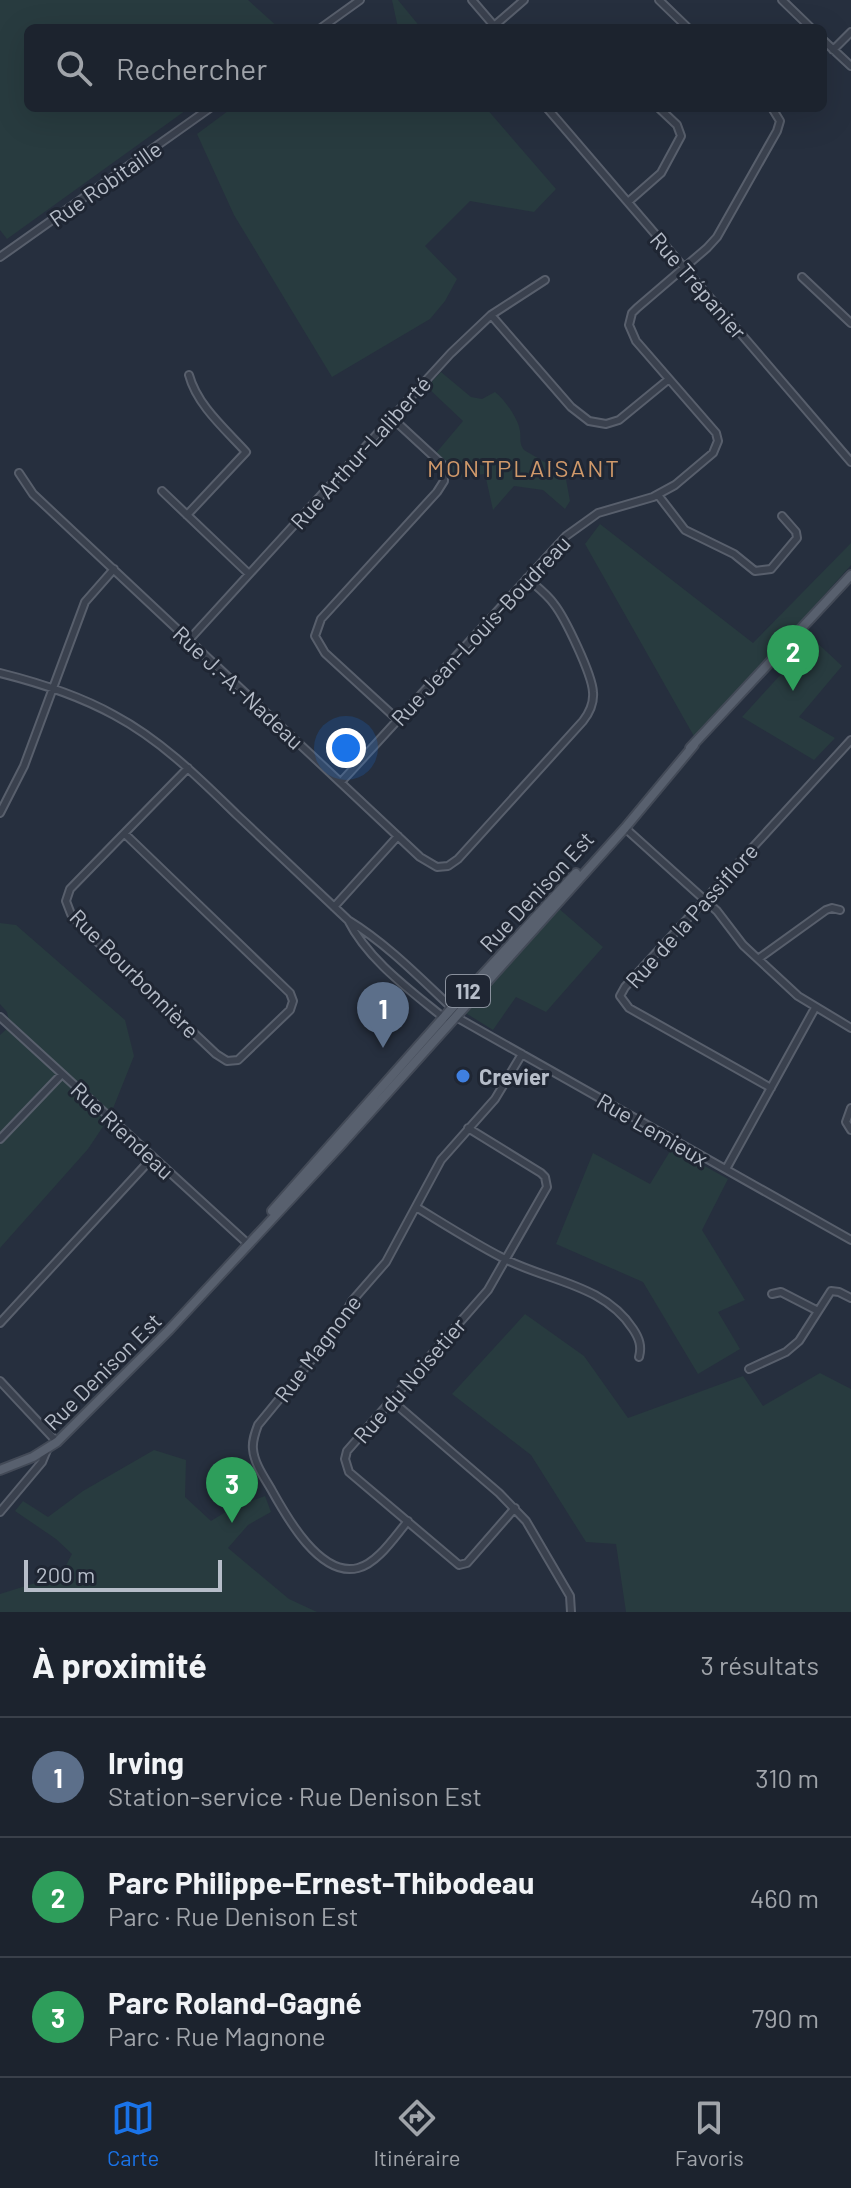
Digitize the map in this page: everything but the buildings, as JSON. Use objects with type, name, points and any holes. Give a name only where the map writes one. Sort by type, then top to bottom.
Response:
[{"type":"main road","name":"Rue Denison Est","points":[[0,1470],[47,1450],[57,1442],[169,1330],[340,1146],[454,1012],[851,575]]},
{"type":"main road","name":"Rue Denison Est","points":[[247,1243],[284,1195],[444,1018],[454,1012],[625,828],[694,745]]},
{"type":"street","points":[[327,24],[360,0]]},
{"type":"street","points":[[472,0],[492,24]]},
{"type":"street","points":[[498,24],[524,0]]},
{"type":"street","points":[[659,0],[684,24]]},
{"type":"street","points":[[782,0],[807,24]]},
{"type":"street","points":[[833,50],[851,32]]},
{"type":"street","points":[[827,44],[851,66]]},
{"type":"street","name":"Rue Robitaille","points":[[0,257],[204,112]]},
{"type":"street","name":"Rue Trépanier","points":[[550,112],[851,462]]},
{"type":"street","points":[[628,202],[661,173],[681,136],[677,125],[663,112]]},
{"type":"street","name":"Rue Jean-Louis-Boudreau","points":[[341,782],[560,541],[606,510],[658,495],[713,453],[718,441],[716,433],[636,341],[629,325],[637,308],[717,237],[777,131],[780,121],[774,112]]},
{"type":"street","points":[[802,277],[851,323]]},
{"type":"street","name":"Rue Arthur-Laliberté","points":[[189,640],[451,353],[491,315],[545,280]]},
{"type":"street","points":[[491,315],[571,407],[589,421],[606,424],[619,420],[669,379]]},
{"type":"street","points":[[187,515],[246,452],[199,399],[189,375]]},
{"type":"street","points":[[391,417],[443,465],[444,481],[321,619],[315,636],[325,653],[398,720]]},
{"type":"street","name":"Rue J.-A.-Nadeau","points":[[19,473],[29,490],[431,865],[443,867],[453,863],[590,711],[592,686],[557,607],[527,578]]},
{"type":"street","points":[[162,491],[249,574]]},
{"type":"street","points":[[658,495],[685,530],[734,554],[751,569],[760,572],[773,566],[797,538],[796,532],[782,516]]},
{"type":"street","points":[[0,813],[53,688],[85,602],[114,569]]},
{"type":"street","name":"Rue Lemieux","points":[[0,673],[53,688],[116,715],[158,743],[348,920],[375,939],[454,1012],[522,1054],[851,1240]]},
{"type":"street","name":"Rue de la Passiflore","points":[[771,1088],[629,1008],[622,1000],[621,992],[851,740]]},
{"type":"street","name":"Rue Bourbonnière","points":[[125,834],[290,993],[293,1001],[290,1010],[238,1060],[227,1061],[216,1054],[71,914],[66,901],[70,889],[188,768]]},
{"type":"street","points":[[0,793],[9,796]]},
{"type":"street","points":[[625,828],[705,900],[758,959],[815,1008],[851,1028]]},
{"type":"street","points":[[334,907],[398,836]]},
{"type":"street","points":[[758,959],[826,910],[840,910]]},
{"type":"street","name":"Rue Lemieux","points":[[348,920],[355,935],[398,980],[444,1018]]},
{"type":"street","points":[[726,1169],[815,1008]]},
{"type":"street","name":"Rue Riendeau","points":[[0,1017],[247,1243]]},
{"type":"street","name":"Rue Magnone","points":[[408,1521],[372,1561],[360,1568],[334,1566],[294,1529],[260,1469],[253,1451],[258,1425],[336,1330],[352,1301],[386,1262],[441,1160],[502,1089],[522,1054]]},
{"type":"street","points":[[0,1139],[62,1074]]},
{"type":"street","points":[[851,1108],[846,1122],[851,1130]]},
{"type":"street","name":"Rue du Noisetier","points":[[468,1128],[541,1173],[547,1182],[545,1192],[488,1290],[347,1451],[346,1466],[349,1472],[459,1565],[467,1563],[515,1508]]},
{"type":"street","points":[[0,1323],[152,1158]]},
{"type":"street","points":[[416,1207],[507,1260],[591,1292],[609,1303],[635,1332],[640,1345],[639,1357]]},
{"type":"street","points":[[749,1369],[794,1346],[831,1291],[851,1298]]},
{"type":"street","points":[[772,1294],[781,1292],[818,1311]]},
{"type":"street","points":[[0,1381],[57,1442]]},
{"type":"street","points":[[391,1400],[515,1508],[534,1533],[570,1596],[571,1612]]},
{"type":"street","points":[[0,1512],[42,1462],[47,1450]]},
{"type":"green space","points":[[0,0],[248,0],[275,24],[24,24],[24,112],[183,112],[7,239],[0,230]]},
{"type":"green space","points":[[392,0],[398,0],[418,24],[397,24]]},
{"type":"green space","points":[[227,112],[489,112],[556,189],[534,212],[470,201],[425,246],[457,279],[445,301],[430,319],[332,377],[234,215],[197,134]]},
{"type":"green space","points":[[441,372],[471,397],[482,399],[495,392],[503,400],[517,421],[524,450],[565,474],[570,501],[565,509],[543,490],[514,486],[493,510],[485,474],[449,478],[447,467],[436,453],[463,421],[427,387]]},
{"type":"green space","points":[[600,524],[753,643],[851,543],[851,565],[653,787],[695,738],[585,544]]},
{"type":"green space","points":[[813,639],[842,666],[799,717],[835,738],[814,760],[742,717]]},
{"type":"green space","points":[[557,907],[603,947],[546,1012],[516,997],[493,1030],[464,1012]]},
{"type":"green space","points":[[0,923],[16,925],[125,1020],[134,1056],[110,1116],[88,1149],[0,1248],[0,1035],[10,1026],[7,1012],[0,1004]]},
{"type":"green space","points":[[672,1148],[728,1179],[702,1230],[745,1300],[718,1312],[740,1349],[698,1374],[643,1282],[556,1244],[593,1153],[650,1184]]},
{"type":"green space","points":[[525,1314],[584,1356],[628,1418],[743,1376],[763,1406],[820,1373],[851,1389],[851,1612],[626,1612],[616,1544],[586,1542],[531,1455],[452,1394]]},
{"type":"green space","points":[[154,1450],[186,1460],[185,1497],[211,1521],[232,1508],[265,1496],[271,1512],[248,1525],[228,1548],[289,1599],[317,1612],[0,1612],[0,1594],[61,1575],[72,1554],[15,1511],[23,1501],[48,1517],[83,1491]]},
{"type":"place","name":"Parc Philippe-Ernest-Thibodeau","points":[[793,691]]},
{"type":"place","name":"Irving","points":[[383,1048]]},
{"type":"place","name":"Crevier","points":[[463,1076]]},
{"type":"place","name":"Parc Roland-Gagné","points":[[232,1523]]},
{"type":"district","name":"MONTPLAISANT","points":[[524,467]]}]
